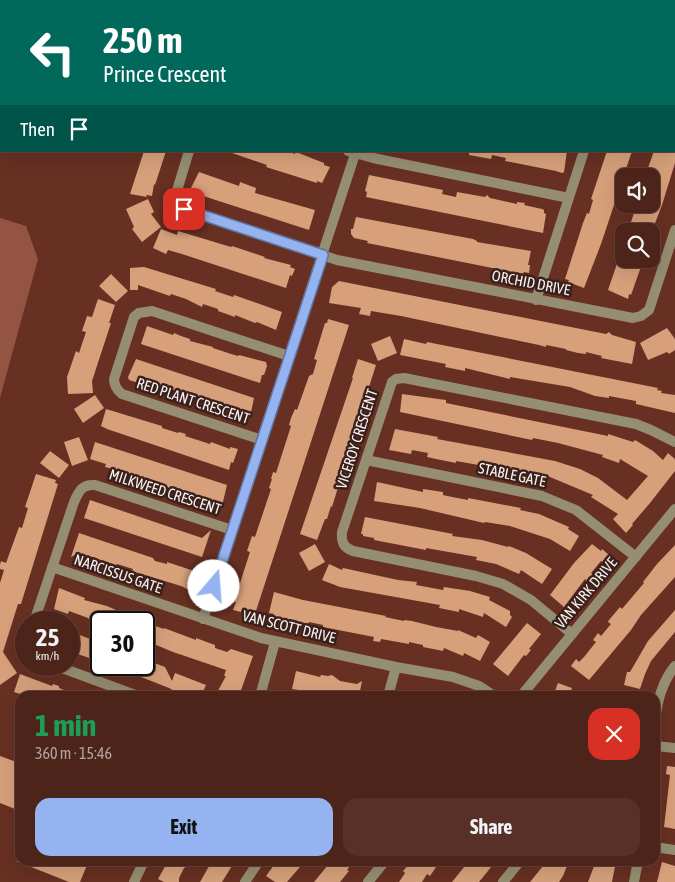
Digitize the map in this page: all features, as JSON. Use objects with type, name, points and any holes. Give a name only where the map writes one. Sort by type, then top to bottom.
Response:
[{"type":"street","name":"ORCHID DRIVE","points":[[189,152],[175,190],[175,197],[179,206],[337,260],[633,318],[641,316],[649,310],[675,230]]},
{"type":"street","points":[[203,619],[323,255],[354,152],[569,198]]},
{"type":"street","points":[[536,300],[584,152]]},
{"type":"street","name":"RED PLANT CRESCENT","points":[[262,440],[122,394],[116,388],[114,379],[134,318],[148,310],[290,356]]},
{"type":"street","name":"VICEROY CRESCENT","points":[[572,634],[531,600],[503,584],[476,576],[346,549],[342,543],[342,532],[392,382],[396,378],[404,378],[636,424],[675,442]]},
{"type":"street","name":"STABLE GATE","points":[[366,460],[542,496],[576,510],[636,557]]},
{"type":"street","name":"MILKWEED CRESCENT","points":[[38,611],[77,495],[83,487],[96,485],[232,530]]},
{"type":"street","name":"VAN KIRK DRIVE","points":[[525,691],[675,509]]},
{"type":"street","name":"NARCISSUS GATE","points":[[52,567],[203,619]]},
{"type":"street","name":"VAN SCOTT DRIVE","points":[[203,619],[275,642],[453,677],[479,686],[486,691]]},
{"type":"street","points":[[261,691],[275,642]]},
{"type":"street","points":[[660,695],[668,675],[675,666]]},
{"type":"street","points":[[389,691],[396,667]]},
{"type":"street","points":[[80,675],[124,691]]},
{"type":"street","points":[[660,746],[675,748]]},
{"type":"street","points":[[660,848],[675,850]]},
{"type":"street","points":[[134,882],[142,866]]},
{"type":"street","points":[[245,882],[256,866]]},
{"type":"street","points":[[368,882],[381,866]]},
{"type":"street","points":[[503,882],[516,866]]},
{"type":"street","points":[[634,882],[637,866]]},
{"type":"shaded area","points":[[0,218],[26,226],[38,259],[0,398]]},
{"type":"building","points":[[144,152],[166,152],[154,184],[152,196],[130,194]]},
{"type":"building","points":[[290,152],[295,154],[296,152],[330,167],[322,183],[317,181],[317,183],[266,167],[267,165],[232,153]]},
{"type":"building","points":[[469,152],[567,152],[564,172],[562,173],[505,161],[506,158],[492,155],[491,159],[469,155]]},
{"type":"building","points":[[607,152],[632,152],[626,168],[615,168],[615,202],[584,288],[565,279],[583,223],[587,213],[589,214],[593,200],[591,199]]},
{"type":"building","points":[[654,152],[675,152],[675,163],[660,210],[660,168],[648,168]]},
{"type":"building","points":[[199,172],[239,186],[240,182],[256,188],[255,193],[315,210],[309,230],[192,194],[190,190]]},
{"type":"building","points":[[369,175],[443,190],[442,194],[456,197],[457,192],[485,197],[487,195],[490,198],[517,204],[517,202],[525,203],[524,205],[544,210],[546,214],[543,233],[366,197],[367,192],[365,191]]},
{"type":"building","points":[[148,199],[154,212],[151,214],[161,227],[142,242],[132,229],[134,227],[126,209]]},
{"type":"building","points":[[634,213],[659,213],[655,223],[631,223]]},
{"type":"building","points":[[356,217],[531,251],[528,265],[530,265],[529,273],[524,272],[523,274],[367,243],[368,241],[354,238],[351,234]]},
{"type":"building","points":[[161,229],[177,235],[178,231],[232,246],[264,258],[291,265],[290,267],[295,269],[292,276],[290,275],[286,288],[168,250],[166,254],[153,248]]},
{"type":"building","points":[[144,267],[282,312],[276,330],[257,322],[255,323],[218,311],[218,309],[203,304],[202,307],[171,294],[170,296],[138,285],[138,290],[130,290],[130,268]]},
{"type":"building","points":[[616,268],[641,268],[628,299],[608,290]]},
{"type":"building","points":[[111,274],[128,291],[116,302],[99,286]]},
{"type":"building","points":[[339,281],[606,334],[609,332],[612,335],[636,342],[632,364],[601,358],[602,356],[586,352],[586,354],[578,353],[546,345],[546,347],[401,316],[371,311],[370,316],[359,314],[361,308],[329,303],[332,287]]},
{"type":"building","points":[[98,299],[115,305],[92,381],[93,393],[68,394],[67,377],[76,351],[79,353],[86,332],[82,331],[87,316],[92,317]]},
{"type":"building","points":[[328,319],[349,325],[255,614],[242,610],[241,612],[233,610],[250,552],[247,551],[252,536],[255,537],[271,489],[269,488],[271,479],[273,472],[276,473],[291,426],[289,425],[291,418],[295,409],[297,410],[309,376],[313,374],[317,360],[314,359],[325,323],[327,323]]},
{"type":"building","points":[[147,326],[173,335],[174,333],[190,339],[190,341],[231,354],[266,362],[267,366],[264,375],[262,375],[260,383],[141,344]]},
{"type":"building","points":[[667,328],[675,339],[675,350],[669,354],[667,352],[648,360],[640,343]]},
{"type":"building","points":[[390,336],[397,353],[378,361],[371,344]]},
{"type":"building","points":[[404,339],[658,388],[657,390],[662,391],[661,393],[675,395],[675,413],[636,404],[636,401],[609,396],[609,398],[595,396],[570,387],[510,377],[510,379],[465,368],[465,371],[445,367],[446,364],[400,355]]},
{"type":"building","points":[[136,359],[254,398],[250,417],[239,415],[240,413],[232,409],[148,382],[140,380],[139,383],[129,380],[128,377]]},
{"type":"building","points":[[358,359],[376,365],[368,390],[371,391],[365,410],[362,409],[332,507],[317,540],[300,534]]},
{"type":"building","points":[[402,394],[446,400],[446,403],[608,436],[608,434],[633,442],[635,440],[653,451],[663,460],[668,453],[675,459],[675,471],[626,533],[613,519],[618,514],[591,497],[593,495],[550,477],[502,466],[501,469],[456,461],[456,463],[427,457],[428,453],[412,450],[411,454],[389,450],[395,429],[438,437],[437,439],[555,461],[580,469],[598,478],[627,500],[648,476],[620,459],[619,463],[602,457],[603,455],[558,443],[533,438],[532,440],[400,412]]},
{"type":"building","points":[[95,395],[104,408],[83,423],[74,409]]},
{"type":"building","points":[[106,409],[186,434],[185,436],[210,444],[211,442],[230,449],[230,447],[238,449],[233,463],[231,462],[229,470],[107,429],[101,426]]},
{"type":"building","points":[[79,437],[88,460],[72,466],[64,442]]},
{"type":"building","points":[[95,442],[227,485],[222,506],[211,502],[212,500],[178,489],[177,491],[129,473],[105,467],[106,464],[90,459]]},
{"type":"building","points":[[50,451],[69,465],[59,478],[40,463]]},
{"type":"building","points":[[36,474],[56,480],[55,483],[58,484],[21,604],[18,604],[15,611],[3,652],[15,670],[15,674],[0,685],[0,583],[4,570],[0,569],[0,565],[1,561],[6,563],[19,527],[22,528],[28,508],[25,507]]},
{"type":"building","points":[[377,482],[423,492],[423,489],[443,492],[443,495],[452,497],[468,500],[468,498],[521,508],[520,510],[539,514],[569,527],[568,529],[579,536],[570,551],[550,539],[510,526],[484,523],[420,508],[374,501]]},
{"type":"building","points":[[90,500],[202,538],[211,530],[202,557],[84,518]]},
{"type":"building","points":[[365,517],[509,546],[526,553],[552,569],[542,584],[521,570],[519,574],[496,564],[476,560],[477,557],[374,540],[374,538],[361,534]]},
{"type":"building","points":[[79,533],[153,558],[155,561],[167,564],[167,562],[197,572],[191,591],[181,586],[132,571],[133,569],[83,554],[78,553],[71,557]]},
{"type":"building","points":[[315,544],[325,562],[309,571],[299,553]]},
{"type":"building","points":[[592,544],[609,555],[603,562],[601,561],[587,581],[585,579],[564,607],[550,595],[574,563]]},
{"type":"building","points":[[675,545],[675,577],[641,615],[631,630],[589,680],[571,666],[576,659],[579,662],[584,657],[596,642],[593,640],[598,633],[601,636],[611,624],[608,622],[609,620],[620,607],[622,609],[657,564]]},
{"type":"building","points":[[329,564],[342,570],[343,568],[398,580],[417,582],[416,585],[443,590],[444,587],[470,591],[490,597],[489,600],[510,611],[512,617],[506,627],[484,613],[483,617],[459,609],[459,612],[439,608],[440,605],[340,587],[322,580]]},
{"type":"building","points":[[59,588],[85,598],[84,600],[118,611],[90,611],[90,620],[80,615],[80,611],[60,611],[54,609]]},
{"type":"building","points":[[274,592],[404,621],[458,630],[476,638],[478,635],[490,642],[480,661],[464,653],[463,656],[444,648],[443,651],[409,642],[409,644],[381,639],[380,642],[373,641],[374,637],[323,627],[323,625],[309,622],[308,624],[292,621],[291,624],[285,622],[285,619],[269,613]]},
{"type":"building","points":[[675,610],[675,632],[651,661],[640,689],[624,685],[627,672],[630,672],[648,641]]},
{"type":"building","points":[[527,623],[541,634],[529,649],[531,650],[526,656],[524,655],[508,676],[493,664]]},
{"type":"building","points":[[155,626],[196,640],[196,638],[227,652],[231,649],[253,656],[241,691],[218,691],[226,676],[224,676],[226,670],[155,645]]},
{"type":"building","points":[[80,635],[90,639],[90,658],[80,655]]},
{"type":"building","points":[[155,663],[165,667],[172,681],[175,673],[206,685],[203,691],[174,691],[138,676],[155,676]]},
{"type":"building","points":[[296,671],[320,677],[321,675],[332,675],[340,681],[357,684],[362,681],[360,691],[306,691],[292,689]]},
{"type":"building","points":[[19,676],[25,676],[52,686],[53,684],[66,691],[15,691],[14,692]]},
{"type":"building","points":[[558,683],[572,688],[571,691],[555,691]]},
{"type":"building","points":[[0,756],[15,762],[15,809],[0,803]]},
{"type":"building","points":[[667,766],[675,767],[675,829],[664,827],[670,775],[666,774]]},
{"type":"building","points":[[662,862],[675,866],[675,882],[657,882]]},
{"type":"building","points":[[29,866],[87,866],[80,882],[69,882]]},
{"type":"building","points":[[165,866],[187,866],[184,868],[179,882],[164,882],[158,879]]},
{"type":"building","points":[[209,866],[232,866],[222,882],[200,882]]},
{"type":"building","points":[[273,866],[301,866],[287,882],[275,882],[266,876]]},
{"type":"building","points":[[327,866],[350,866],[347,870],[349,871],[340,882],[314,882]]},
{"type":"building","points":[[408,866],[437,866],[430,876],[427,874],[422,882],[399,882],[405,873],[403,871]]},
{"type":"building","points":[[465,866],[492,866],[479,882],[452,882]]},
{"type":"building","points":[[543,866],[567,866],[559,882],[530,882]]},
{"type":"building","points":[[594,866],[615,866],[612,882],[588,882]]},
{"type":"route","points":[[184,209],[323,255],[214,586]]}]
